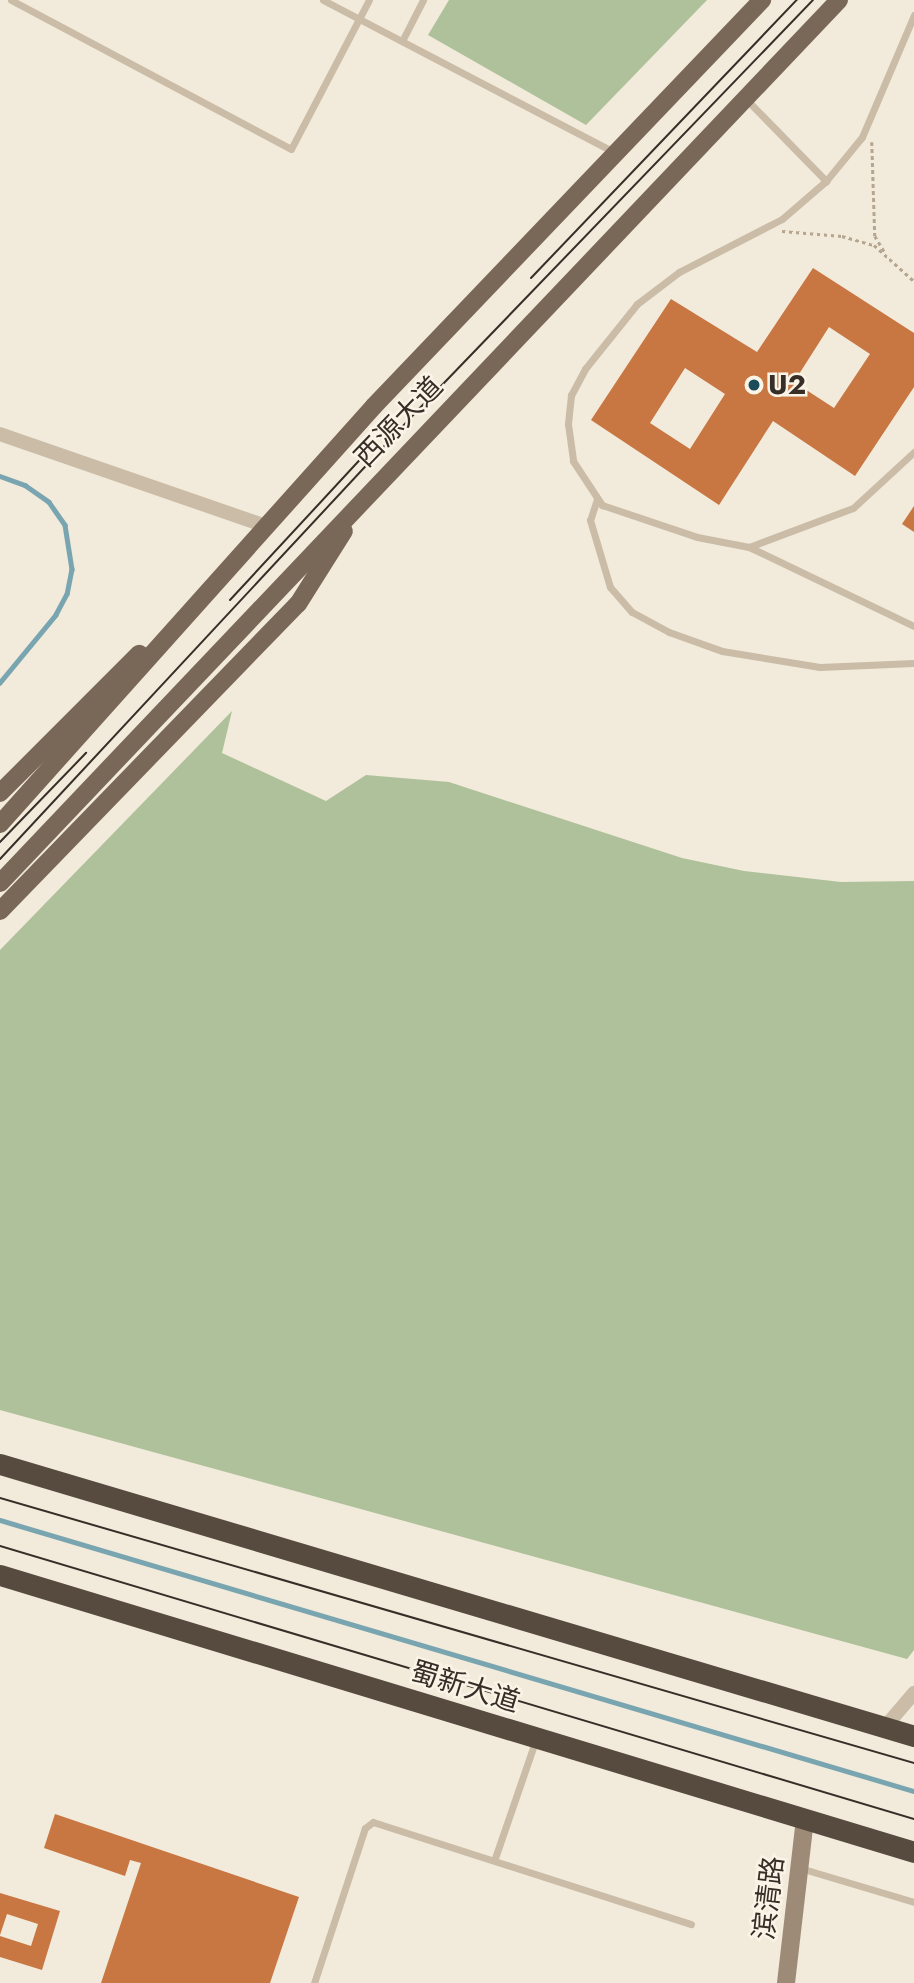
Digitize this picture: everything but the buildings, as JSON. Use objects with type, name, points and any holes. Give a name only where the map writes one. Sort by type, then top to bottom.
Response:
[{"type":"highway","points":[[0,1464],[914,1736]]},
{"type":"highway","name":"蜀新大道","points":[[0,1575],[914,1852]]},
{"type":"main road","name":"西源大道","points":[[0,824],[139,671],[212,583],[761,0]]},
{"type":"main road","name":"西源大道","points":[[0,883],[216,658],[370,490],[839,0]]},
{"type":"main road","points":[[0,911],[298,604],[370,490]]},
{"type":"main road","points":[[0,793],[212,583]]},
{"type":"street","points":[[0,434],[265,526]]},
{"type":"street","points":[[885,1727],[914,1693]]},
{"type":"street","name":"滨清路","points":[[786,1983],[805,1819]]},
{"type":"lane","points":[[11,0],[291,149],[369,0]]},
{"type":"lane","points":[[323,0],[615,153]]},
{"type":"lane","points":[[402,41],[423,0]]},
{"type":"lane","points":[[914,15],[891,60],[873,116],[826,181],[762,231],[658,285],[620,321],[585,369],[571,395],[568,424],[573,461],[597,499],[626,516],[749,547],[914,626]]},
{"type":"lane","points":[[745,97],[826,181]]},
{"type":"lane","points":[[749,547],[853,508],[914,452]]},
{"type":"lane","points":[[597,499],[590,520],[610,587],[632,612],[669,632],[722,651],[820,667],[914,663]]},
{"type":"lane","points":[[495,1858],[537,1738]]},
{"type":"lane","points":[[314,1983],[365,1828],[373,1822],[495,1858],[691,1924]]},
{"type":"lane","points":[[799,1867],[914,1902]]},
{"type":"path","points":[[873,116],[875,236],[887,257]]},
{"type":"path","points":[[762,231],[842,236],[874,245],[914,281]]},
{"type":"green space","points":[[449,0],[707,0],[586,125],[428,35]]},
{"type":"green space","points":[[232,711],[222,753],[326,801],[366,775],[449,782],[682,858],[744,871],[841,882],[914,881],[914,1650],[907,1659],[0,1410],[0,950]]},
{"type":"waterway","points":[[0,476],[25,485],[49,502],[65,525],[72,569],[67,594],[56,615],[0,683]]},
{"type":"waterway","points":[[0,1520],[914,1791]]},
{"type":"tram line","points":[[531,278],[797,0]]},
{"type":"tram line","points":[[0,859],[416,412],[813,0]]},
{"type":"tram line","points":[[230,600],[368,451]]},
{"type":"tram line","points":[[0,842],[86,753]]},
{"type":"tram line","points":[[0,1498],[914,1763]]},
{"type":"tram line","points":[[0,1546],[914,1819]]},
{"type":"place","name":"U2","points":[[754,385]]}]
